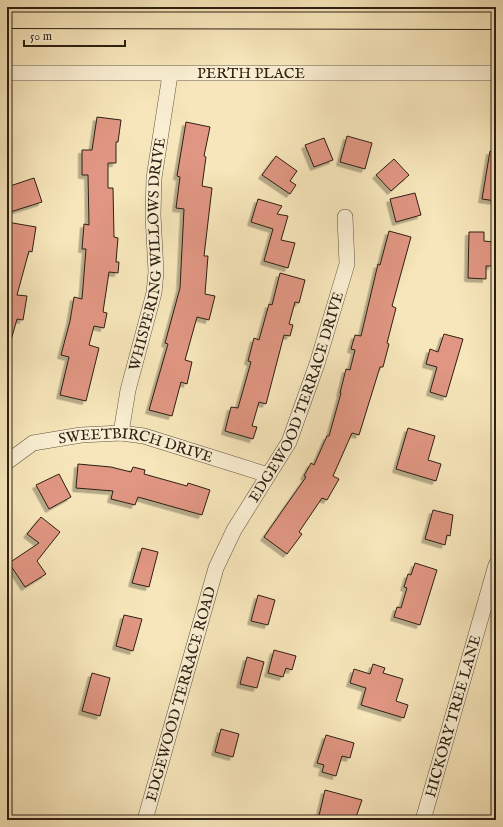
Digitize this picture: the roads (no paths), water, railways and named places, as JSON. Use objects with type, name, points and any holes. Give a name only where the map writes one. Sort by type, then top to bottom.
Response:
[{"type":"highway","points":[[7,17],[496,18]]},
{"type":"street","name":"PERTH PLACE","points":[[7,73],[496,73]]},
{"type":"street","name":"WHISPERING WILLOWS DRIVE","points":[[121,433],[128,390],[154,293],[156,272],[153,215],[154,178],[170,74]]},
{"type":"street","name":"EDGEWOOD TERRACE DRIVE","points":[[216,568],[234,530],[289,442],[317,364],[347,264],[345,217]]},
{"type":"street","name":"SWEETBIRCH DRIVE","points":[[7,462],[33,443],[81,436],[121,433],[144,436],[268,475]]},
{"type":"street","name":"HICKORY TREE LANE","points":[[423,820],[496,565]]},
{"type":"street","name":"EDGEWOOD TERRACE ROAD","points":[[145,820],[216,568]]}]
